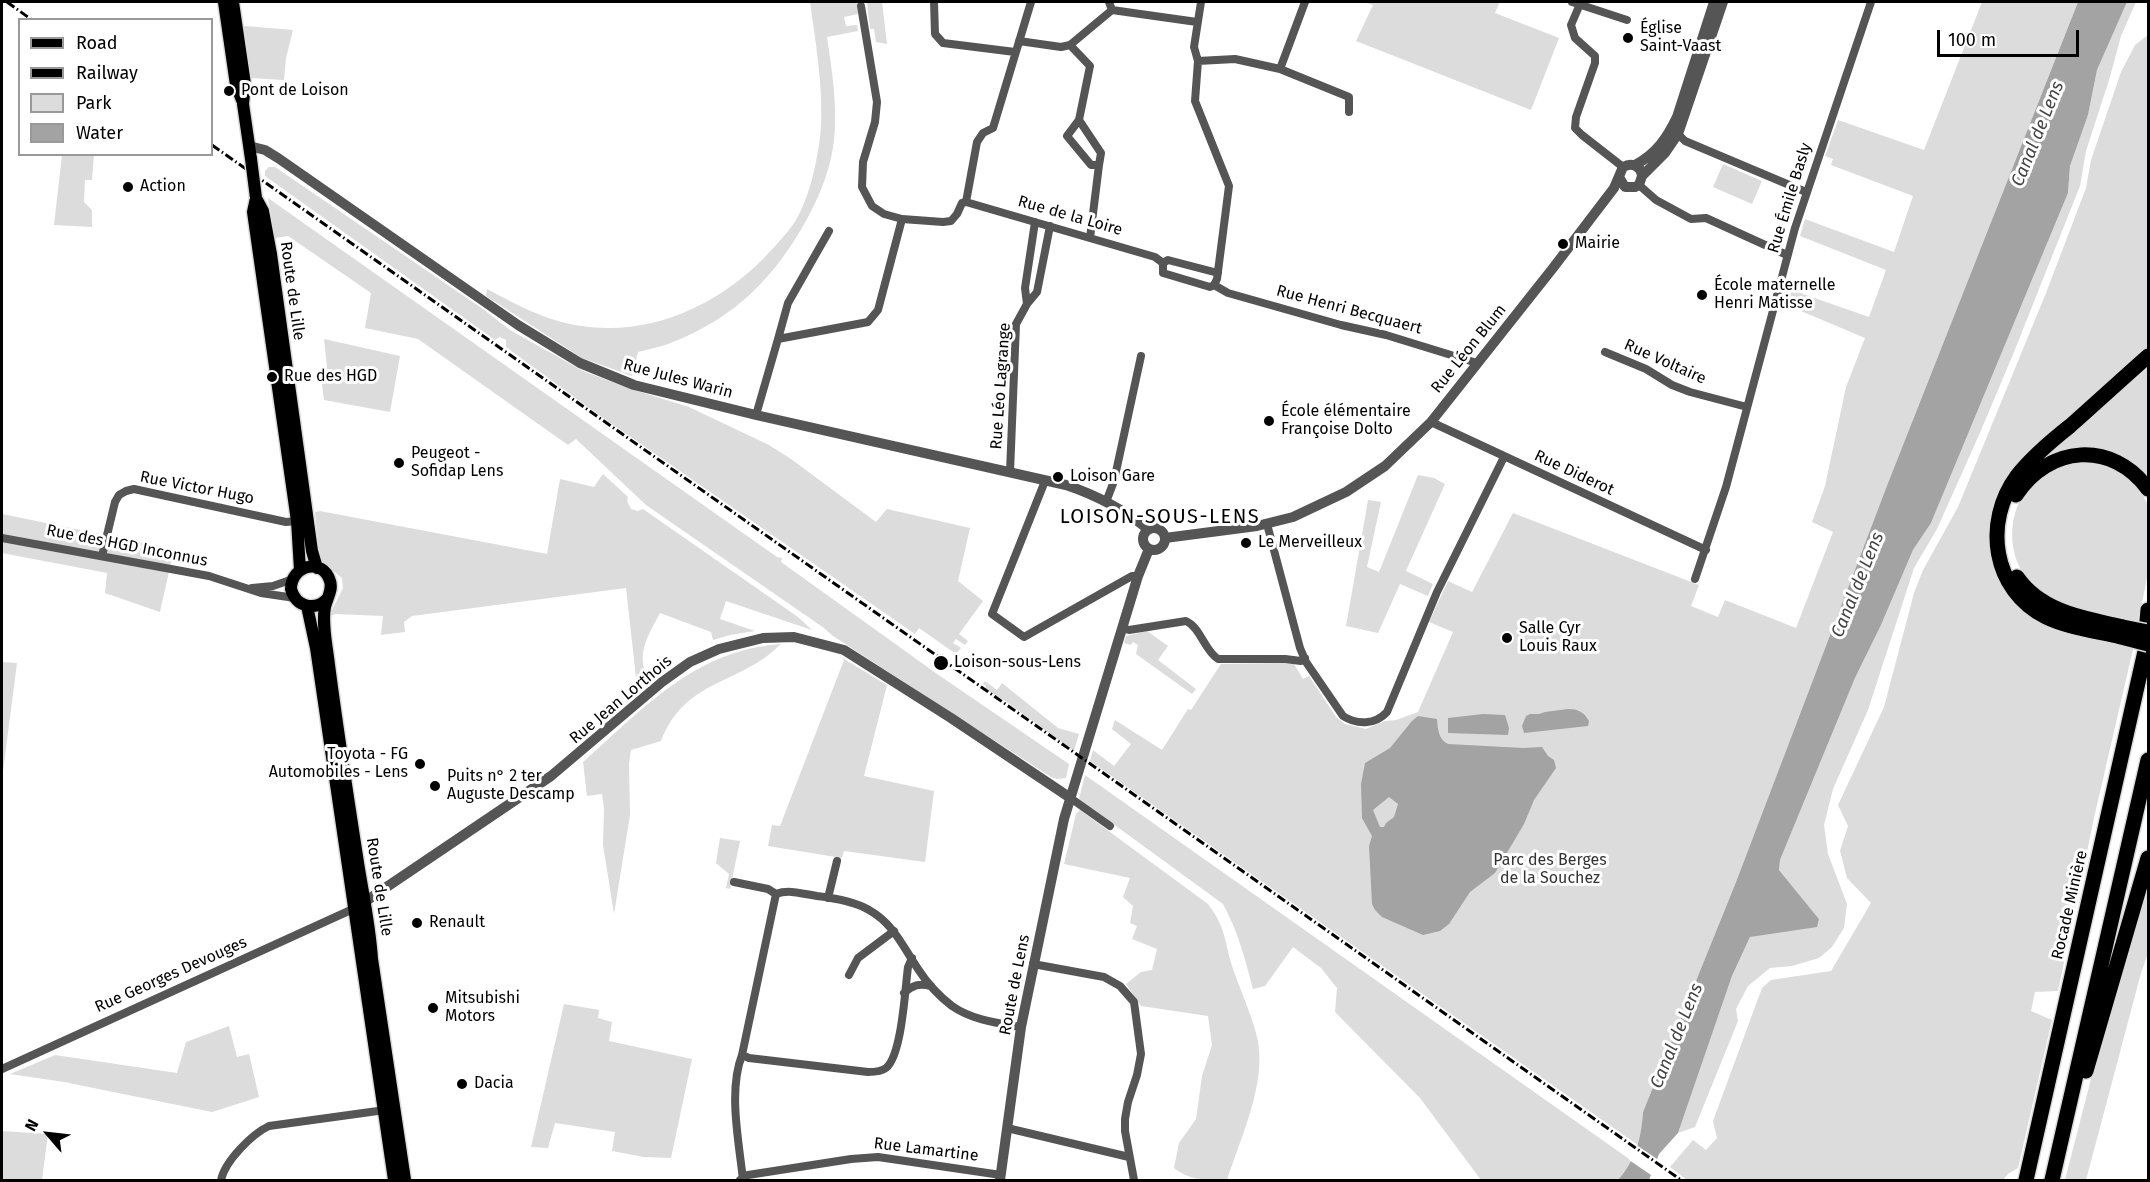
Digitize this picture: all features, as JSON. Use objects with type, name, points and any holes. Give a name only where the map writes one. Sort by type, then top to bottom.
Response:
[{"type":"highway","points":[[2148,356],[2028,463],[2013,481],[2003,501],[1996,532],[2000,565],[2006,578],[2024,601],[2034,609],[2061,622],[2122,632],[2148,632]]},
{"type":"highway","points":[[2147,644],[2122,632],[2056,609],[2038,599],[2024,586],[2006,553],[2006,524],[2010,509],[2024,483],[2049,462],[2065,457],[2097,456],[2120,464],[2139,478],[2148,489]]},
{"type":"highway","name":"Rocade Minière","points":[[2026,1180],[2147,644],[2148,610]]},
{"type":"highway","points":[[2052,1180],[2148,760]]},
{"type":"highway","points":[[2062,1141],[2072,1124],[2148,858]]},
{"type":"main road","name":"Route de Lille","points":[[224,2],[236,85],[243,104],[250,152],[256,198],[253,212],[297,521],[296,575]]},
{"type":"main road","name":"Route de Lille","points":[[233,2],[245,84],[243,104]]},
{"type":"main road","name":"Route de Lille","points":[[256,198],[263,211],[272,254],[311,542],[317,568]]},
{"type":"main road","points":[[308,567],[317,568],[325,572],[330,580],[331,589],[328,598],[320,604],[307,606],[295,598],[291,589],[296,575],[308,567]]},
{"type":"main road","name":"Route de Lille","points":[[328,598],[324,620],[328,658],[394,1180]]},
{"type":"main road","name":"Route de Lille","points":[[307,606],[359,906],[369,926],[405,1180]]},
{"type":"street","points":[[934,2],[935,34],[944,43],[1015,52]]},
{"type":"street","points":[[861,6],[878,102],[875,123],[862,162],[862,186],[872,206],[884,214],[902,219],[951,221],[962,203],[966,202],[977,142],[983,133],[993,128],[1031,2]]},
{"type":"street","points":[[1201,2],[1194,47],[1198,61],[1195,101],[1229,186],[1218,273],[1214,285]]},
{"type":"street","points":[[1280,69],[1305,2]]},
{"type":"street","points":[[1621,172],[1648,158],[1659,148],[1670,131],[1677,117],[1714,2]]},
{"type":"street","points":[[1627,20],[1576,3],[1571,25],[1575,38],[1594,56],[1595,63],[1576,117],[1575,128],[1621,172],[1625,187],[1635,187],[1665,153],[1678,134],[1723,2]]},
{"type":"street","name":"Rue Émile Basly","points":[[1695,579],[1726,487],[1787,255],[1806,192],[1871,2]]},
{"type":"street","points":[[1019,41],[1061,47],[1070,45],[1110,6],[1197,22]]},
{"type":"street","points":[[1070,45],[1090,66],[1079,120],[1067,135],[1091,165],[1099,165]]},
{"type":"street","points":[[1198,61],[1235,59],[1280,69],[1349,97],[1349,112]]},
{"type":"street","points":[[1079,120],[1101,153],[1090,238]]},
{"type":"street","points":[[1678,134],[1686,141],[1806,192]]},
{"type":"street","name":"Rue Jules Warin","points":[[250,152],[266,150],[518,325],[580,363],[634,385],[1074,488],[1106,502],[1148,529]]},
{"type":"street","points":[[1635,165],[1639,168],[1641,181],[1656,200],[1691,219],[1706,218],[1787,255]]},
{"type":"street","name":"Rue Léon Blum","points":[[1165,538],[1268,524],[1306,512],[1354,487],[1401,452],[1431,422],[1583,230],[1587,221],[1614,188],[1621,172]]},
{"type":"street","name":"Rue Léon Blum","points":[[1583,230],[1591,225],[1620,189],[1625,187]]},
{"type":"street","name":"Rue de la Loire","points":[[966,202],[1155,257],[1163,262]]},
{"type":"street","points":[[778,339],[868,322],[878,310],[902,219]]},
{"type":"street","points":[[1027,304],[1025,288],[1035,222]]},
{"type":"street","name":"Rue Léo Lagrange","points":[[1010,472],[1016,324],[1037,292],[1050,226]]},
{"type":"street","points":[[756,415],[788,303],[829,231]]},
{"type":"street","name":"Rue de la Loire","points":[[1163,262],[1168,260],[1218,273]]},
{"type":"street","name":"Rue de la Loire","points":[[1163,262],[1163,273],[1210,287],[1214,285]]},
{"type":"street","name":"Rue Henri Becquaert","points":[[1214,285],[1228,293],[1341,325],[1386,335],[1477,363]]},
{"type":"street","name":"Rue Voltaire","points":[[1605,352],[1646,369],[1690,393],[1747,407]]},
{"type":"street","points":[[1106,502],[1114,481],[1142,356]]},
{"type":"street","name":"Rue Diderot","points":[[1431,422],[1706,550]]},
{"type":"street","points":[[1268,524],[1305,658],[1342,716],[1361,723],[1374,721],[1387,712],[1437,592],[1504,457]]},
{"type":"street","points":[[1045,481],[992,614],[1024,637],[1132,576],[1138,576]]},
{"type":"street","name":"Rue Victor Hugo","points":[[102,556],[115,502],[119,495],[134,489],[286,522],[297,521]]},
{"type":"street","points":[[1153,528],[1161,530],[1165,538],[1164,543],[1160,548],[1149,549],[1143,542],[1144,532],[1153,528]]},
{"type":"street","name":"Rue des HGD Inconnus","points":[[2,538],[209,576],[246,588],[295,598]]},
{"type":"street","points":[[1070,797],[1138,576],[1149,549]]},
{"type":"street","name":"Rue des HGD Inconnus","points":[[246,588],[273,586],[296,575]]},
{"type":"street","points":[[1122,628],[1129,630],[1186,621],[1192,624],[1210,654],[1218,659],[1301,661],[1305,658]]},
{"type":"street","name":"Rue Jean Lorthois","points":[[359,906],[552,776],[662,682],[690,662],[718,649],[763,638],[794,637],[844,650],[951,718],[1110,826]]},
{"type":"street","name":"Route de Lens","points":[[1000,1178],[1021,1027],[1070,797]]},
{"type":"street","points":[[828,898],[837,861]]},
{"type":"street","points":[[734,882],[768,889],[777,894]]},
{"type":"street","points":[[777,894],[784,891],[828,898],[859,905],[869,910],[894,931],[931,987],[949,1003],[968,1015],[989,1022],[1021,1027]]},
{"type":"street","points":[[742,1180],[735,1096],[736,1075],[777,894]]},
{"type":"street","name":"Rue Georges Devouges","points":[[2,1069],[359,906]]},
{"type":"street","points":[[849,975],[858,958],[894,931]]},
{"type":"street","points":[[742,1055],[749,1058],[868,1072],[882,1070],[894,1058],[898,1044],[908,967],[912,958]]},
{"type":"street","points":[[1033,964],[1104,978],[1120,986],[1134,1002],[1141,1054],[1125,1119],[1134,1180]]},
{"type":"street","points":[[904,993],[912,986],[931,987]]},
{"type":"street","points":[[221,1180],[230,1162],[258,1131],[269,1126],[385,1110]]},
{"type":"street","points":[[1007,1128],[1129,1158]]},
{"type":"street","name":"Rue Lamartine","points":[[742,1180],[748,1175],[878,1157],[1000,1178]]},
{"type":"green space","points":[[810,2],[857,2],[858,14],[844,17],[846,26],[857,25],[858,31],[827,37],[835,112],[833,148],[827,173],[813,208],[795,240],[752,293],[696,332],[669,344],[638,352],[632,376],[582,358],[486,296],[487,289],[524,308],[575,325],[614,328],[638,326],[662,320],[706,302],[727,289],[764,258],[796,220],[815,169],[820,134],[821,96]]},
{"type":"green space","points":[[867,2],[882,2],[887,44],[876,42],[874,29],[870,29]]},
{"type":"green space","points":[[1363,2],[1500,2],[1495,13],[1559,38],[1531,110],[1356,41],[1373,5]]},
{"type":"green space","name":"Parc des Berges de la Souchez","points":[[1982,2],[2078,2],[1888,483],[1736,882],[1643,1112],[1638,1145],[1090,761],[1093,750],[1114,766],[1131,744],[1112,729],[1115,720],[1162,750],[1221,664],[1294,664],[1303,679],[1309,676],[1336,717],[1345,724],[1366,729],[1418,712],[1453,632],[1429,622],[1448,581],[1472,592],[1513,513],[1699,585],[1691,606],[1718,617],[1725,600],[1796,628],[1833,532],[1812,522],[1825,486],[1846,387],[1865,338],[1782,303],[1786,288],[1869,317],[1886,270],[1800,236],[1805,219],[1894,252],[1913,196],[1831,165],[1833,159],[1825,156],[1838,120],[1924,150]]},
{"type":"green space","points":[[2127,2],[2136,2],[2121,36],[2086,151],[2080,186],[1979,435],[1937,529],[1914,568],[1868,710],[1833,789],[1824,825],[1828,854],[1847,904],[1844,928],[1832,947],[1819,958],[1792,966],[1770,968],[1748,986],[1736,1009],[1738,1021],[1695,1127],[1678,1133],[1732,976],[1750,937],[1819,919],[1779,870],[1780,860],[1855,678],[1881,625],[1913,550],[1931,523],[2068,193],[2070,166],[2088,115],[2097,70]]},
{"type":"green space","points":[[245,26],[293,30],[286,58],[284,80],[249,78],[243,28]]},
{"type":"green space","points":[[2148,35],[2148,347],[1999,492],[1993,512],[1991,540],[1996,570],[2134,645],[2094,818],[2058,991],[2035,992],[2031,1011],[2052,1020],[2018,1168],[2003,1180],[1687,1180],[1670,1167],[1693,1140],[1706,1150],[1717,1138],[1713,1121],[1762,988],[1771,980],[1831,971],[1871,903],[1847,878],[1840,851],[1848,826],[1838,805],[1884,707],[1914,593],[1923,570],[1958,507],[2046,293],[2086,188],[2091,160],[2121,72],[2135,45]]},
{"type":"green space","points":[[62,156],[94,156],[92,180],[85,180],[84,202],[92,210],[92,227],[54,225]]},
{"type":"green space","points":[[1723,164],[1762,181],[1752,204],[1713,187]]},
{"type":"green space","points":[[269,167],[275,167],[483,309],[510,330],[583,371],[689,407],[769,445],[876,522],[887,509],[970,528],[958,581],[983,601],[959,634],[968,641],[965,645],[956,639],[953,643],[961,648],[956,654],[919,628],[915,634],[589,408],[506,347],[506,340],[500,337],[495,340],[265,176],[265,171]]},
{"type":"green space","points":[[268,198],[777,557],[782,558],[781,562],[940,676],[1069,764],[1066,778],[1051,777],[833,636],[646,505],[576,439],[568,445],[418,339],[365,328],[371,293],[288,236],[275,238]]},
{"type":"green space","points":[[324,339],[400,356],[390,412],[324,400],[321,377],[328,376]]},
{"type":"green space","points":[[2148,361],[2148,482],[2125,462],[2048,459],[2043,453]]},
{"type":"green space","points":[[2070,463],[2092,463],[2112,469],[2129,478],[2139,488],[2148,505],[2148,573],[2138,623],[2074,609],[2062,604],[2039,591],[2020,568],[2012,540],[2016,511],[2022,497],[2039,477]]},
{"type":"green space","points":[[603,474],[628,497],[627,501],[631,509],[638,511],[643,509],[798,617],[812,630],[726,601],[720,619],[755,631],[713,640],[711,632],[660,613],[643,653],[643,662],[649,678],[638,688],[626,588],[412,616],[404,622],[405,632],[381,635],[383,616],[336,614],[329,616],[343,588],[342,578],[319,559],[315,512],[320,511],[547,554],[560,479],[594,487]]},
{"type":"green space","points":[[1418,475],[1434,478],[1445,484],[1406,571],[1433,584],[1428,596],[1400,584],[1378,633],[1346,626],[1368,500],[1381,502],[1367,567],[1379,572]]},
{"type":"green space","points":[[2,514],[174,549],[160,612],[105,593],[107,573],[2,553]]},
{"type":"green space","points":[[1147,631],[1168,646],[1158,660],[1196,689],[1192,694],[1136,654],[1138,645],[1133,642],[1131,645],[1124,643],[1126,636]]},
{"type":"green space","points":[[781,644],[763,659],[704,690],[692,699],[680,709],[661,741],[631,750],[630,815],[614,914],[603,845],[602,794],[587,796],[583,762],[649,703],[696,670],[750,649]]},
{"type":"green space","points":[[839,656],[887,685],[864,776],[934,791],[925,862],[844,851],[842,858],[768,846],[772,825],[780,826],[844,660]]},
{"type":"green space","points":[[2,662],[17,663],[2,779]]},
{"type":"green space","points":[[985,681],[997,690],[1002,683],[1058,728],[1079,734],[1074,751],[985,689],[986,686],[983,684]]},
{"type":"green space","points":[[1085,775],[1632,1161],[1618,1180],[1481,1180],[1420,1098],[1335,1012],[1337,988],[1321,968],[1293,947],[1265,986],[1253,989],[1237,935],[1223,904],[1079,799]]},
{"type":"green space","points":[[1080,810],[1208,904],[1221,926],[1231,963],[1257,1037],[1259,1054],[1256,1091],[1227,1180],[1193,1178],[1174,1168],[1179,1143],[1196,1119],[1202,1076],[1212,1045],[1208,1016],[1141,1006],[1126,984],[1141,972],[1152,970],[1157,949],[1132,939],[1137,926],[1130,923],[1133,906],[1123,897],[1130,878],[1064,864],[1076,814]]},
{"type":"green space","points":[[720,838],[740,841],[730,889],[726,888],[729,874],[716,863]]},
{"type":"green space","points":[[2148,878],[2148,953],[2086,1180],[2065,1180],[2102,1036]]},
{"type":"green space","points":[[564,1004],[599,1010],[598,1018],[612,1022],[609,1041],[692,1059],[671,1158],[644,1157],[612,1151],[615,1132],[555,1123],[548,1148],[531,1147]]},
{"type":"green space","points":[[229,1026],[237,1057],[249,1054],[259,1097],[212,1112],[64,1082],[10,1074],[55,1055],[177,1073],[186,1042]]},
{"type":"green space","points":[[2,1131],[48,1134],[42,1180],[2,1180]]},
{"type":"water","name":"Canal de Lens","points":[[2078,2],[2127,2],[2097,70],[2088,115],[2070,166],[2068,193],[1931,523],[1913,550],[1881,625],[1855,678],[1780,860],[1779,870],[1819,919],[1817,927],[1750,937],[1732,976],[1678,1133],[1659,1154],[1649,1180],[1618,1180],[1636,1149],[1643,1112],[1736,882],[1888,483]]},
{"type":"water","points":[[1568,709],[1583,713],[1589,721],[1588,726],[1524,733],[1522,726],[1526,716]]},
{"type":"water","points":[[1483,714],[1505,715],[1509,728],[1508,735],[1448,733],[1448,718]]},
{"type":"water","points":[[1418,716],[1437,719],[1440,737],[1448,744],[1542,747],[1554,760],[1556,768],[1534,800],[1524,824],[1495,873],[1470,892],[1449,924],[1440,931],[1423,935],[1382,917],[1375,910],[1372,904],[1369,846],[1372,836],[1362,818],[1361,784],[1365,763],[1390,748]],"holes":[[[1389,797],[1398,804],[1394,817],[1384,827],[1380,827],[1373,810]]]},
{"type":"pier","points":[[1635,1144],[1660,1161],[1654,1177],[1629,1160]]},
{"type":"railway","points":[[7,2],[29,18]]},
{"type":"railway","points":[[213,146],[1681,1180]]},
{"type":"place","name":"Église Saint-Vaast","points":[[1628,38]]},
{"type":"place","name":"Pont de Loison","points":[[229,91]]},
{"type":"place","name":"Action","points":[[128,187]]},
{"type":"place","name":"Mairie","points":[[1563,244]]},
{"type":"place","name":"École maternelle Henri Matisse","points":[[1702,295]]},
{"type":"place","name":"Rue des HGD","points":[[272,377]]},
{"type":"place","name":"École élémentaire Françoise Dolto","points":[[1269,421]]},
{"type":"place","name":"Peugeot - Sofidap Lens","points":[[399,463]]},
{"type":"place","name":"Loison Gare","points":[[1058,477]]},
{"type":"place","name":"Le Merveilleux","points":[[1246,543]]},
{"type":"place","name":"Salle Cyr Louis Raux","points":[[1507,638]]},
{"type":"place","name":"Loison-sous-Lens","points":[[941,663]]},
{"type":"place","name":"Toyota - FG Automobiles - Lens","points":[[420,764]]},
{"type":"place","name":"Puits n° 2 ter Auguste Descamp","points":[[435,786]]},
{"type":"place","name":"Renault","points":[[417,923]]},
{"type":"place","name":"Mitsubishi Motors","points":[[433,1008]]},
{"type":"place","name":"Dacia","points":[[462,1084]]},
{"type":"district","name":"LOISON-SOUS-LENS","points":[[1160,517]]}]
